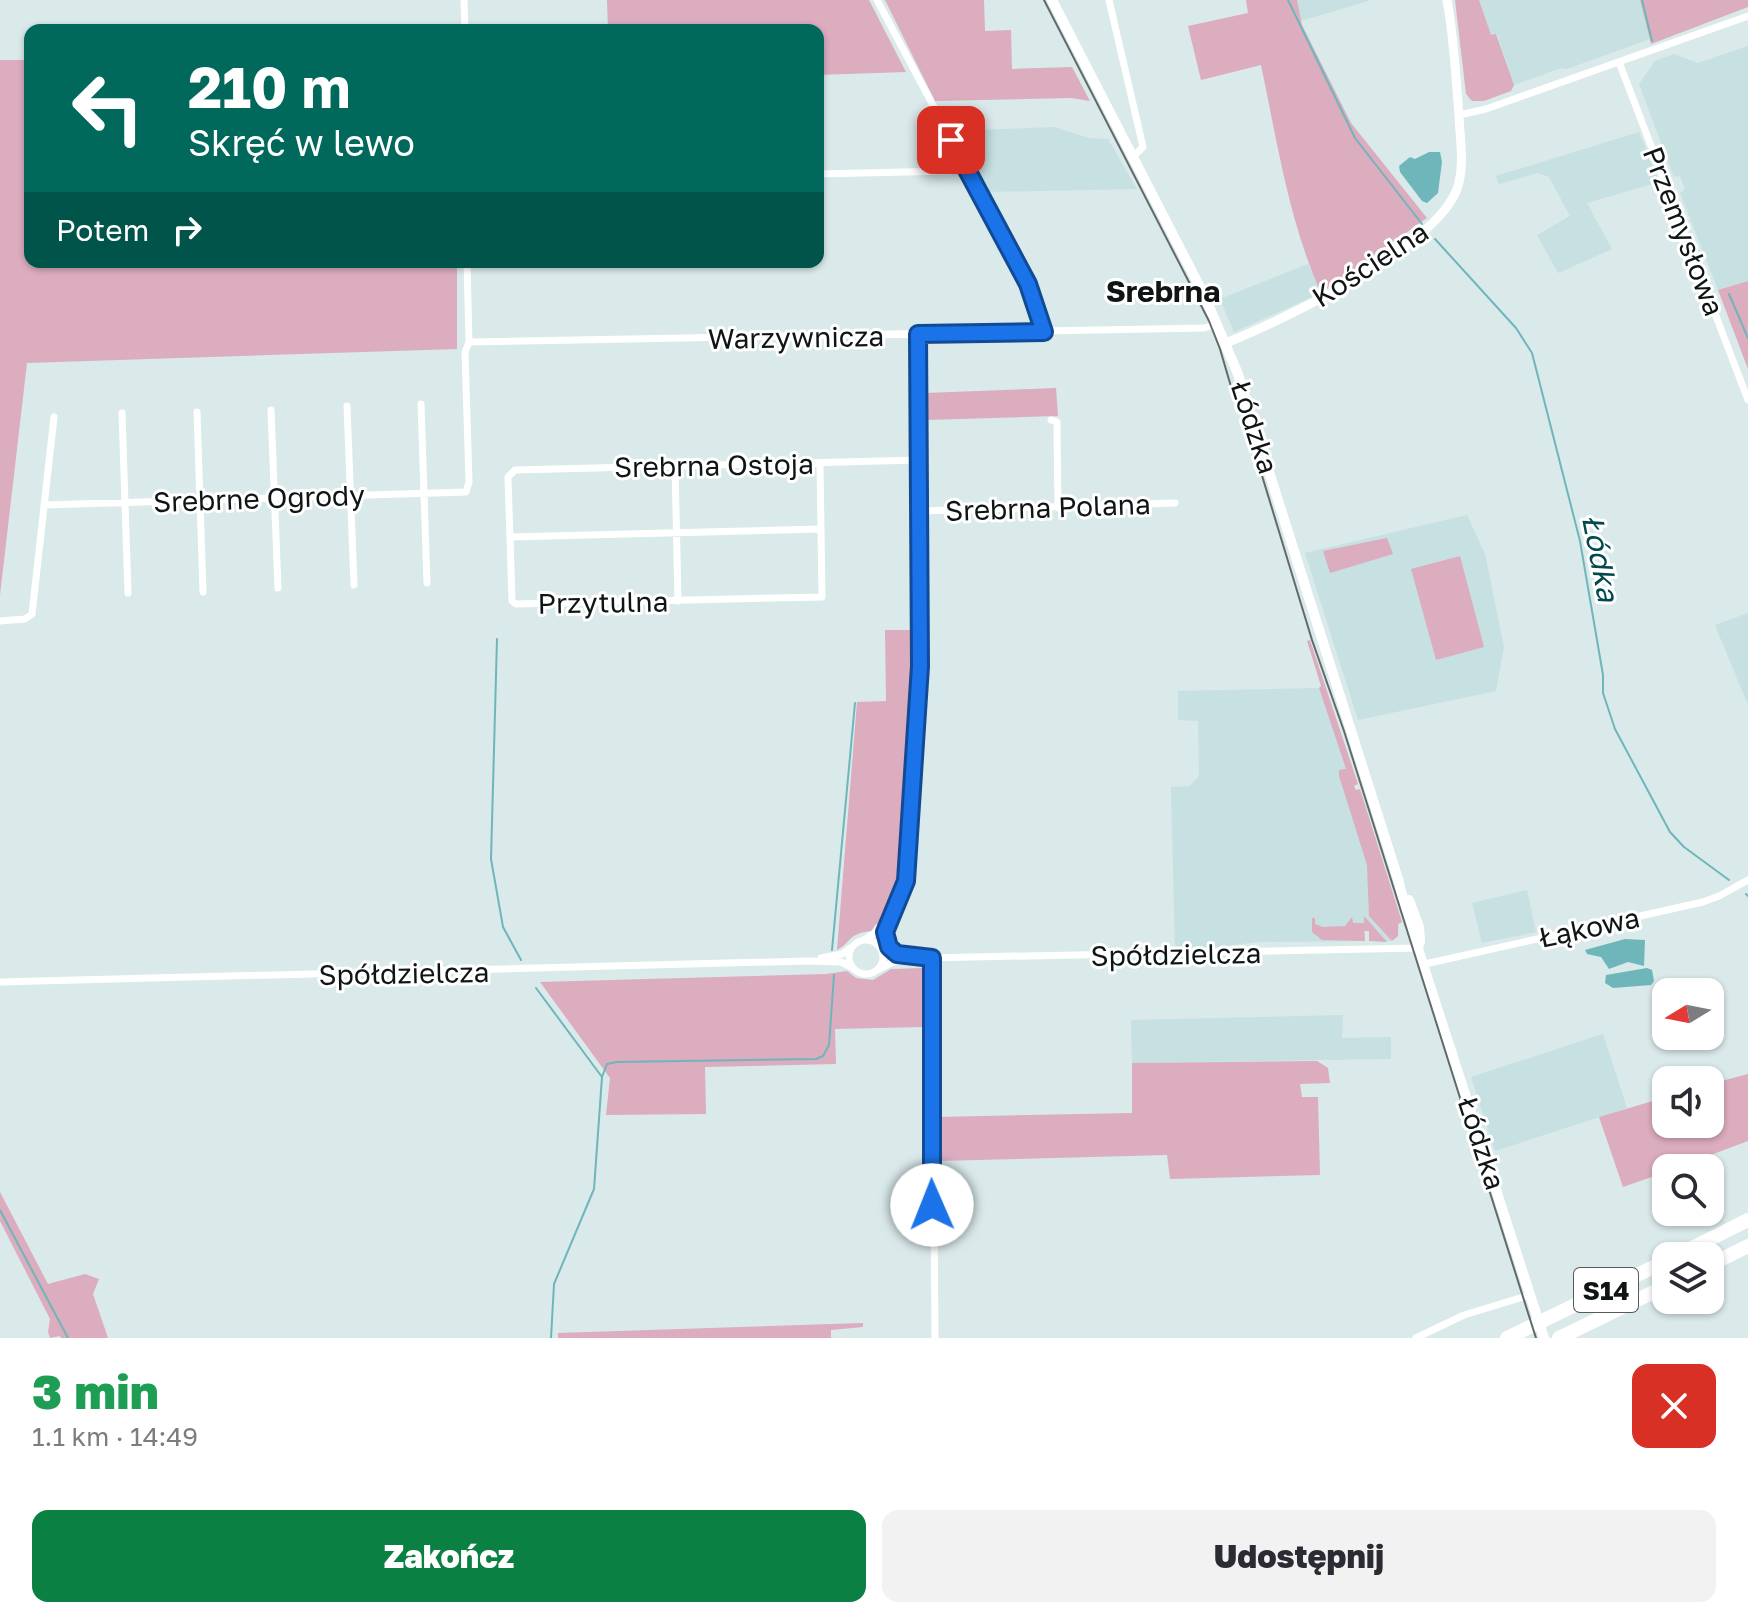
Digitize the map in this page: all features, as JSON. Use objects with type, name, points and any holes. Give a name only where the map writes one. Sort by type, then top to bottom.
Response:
[{"type":"highway","name":"S14","points":[[1704,1242],[1748,1220]]},
{"type":"highway","points":[[1724,1258],[1748,1246]]},
{"type":"highway","name":"S14","points":[[1507,1338],[1652,1268]]},
{"type":"highway","name":"S14","points":[[1559,1338],[1652,1293]]},
{"type":"main road","name":"Łódzka","points":[[1052,0],[1218,324],[1247,400],[1398,879],[1417,920],[1420,948],[1544,1338]]},
{"type":"street","points":[[464,0],[465,24]]},
{"type":"street","points":[[877,0],[1028,284],[1044,332]]},
{"type":"street","points":[[1109,0],[1143,147],[1134,156]]},
{"type":"street","name":"Kościelna","points":[[1226,343],[1337,290],[1433,225],[1449,205],[1458,186],[1462,161],[1447,0]]},
{"type":"street","points":[[1459,115],[1476,112],[1748,16]]},
{"type":"street","name":"Przemysłowa","points":[[1619,62],[1748,400]]},
{"type":"street","points":[[824,174],[950,171],[965,166]]},
{"type":"street","points":[[467,268],[469,342]]},
{"type":"street","name":"Warzywnicza","points":[[469,342],[1044,332],[1204,328],[1218,324]]},
{"type":"street","points":[[879,969],[884,958],[880,947],[906,881],[919,680],[921,511],[918,334]]},
{"type":"street","name":"Srebrne Ogrody","points":[[44,505],[468,490],[465,352],[469,342]]},
{"type":"street","points":[[421,404],[427,583]]},
{"type":"street","points":[[347,406],[354,585]]},
{"type":"street","points":[[271,410],[278,588]]},
{"type":"street","points":[[197,412],[203,592]]},
{"type":"street","points":[[122,413],[128,593]]},
{"type":"street","points":[[0,621],[25,619],[32,614],[54,417]]},
{"type":"street","points":[[1051,420],[1057,422],[1058,508]]},
{"type":"street","name":"Srebrna Ostoja","points":[[509,473],[515,470],[919,460]]},
{"type":"street","points":[[510,537],[821,529],[820,463]]},
{"type":"street","points":[[675,466],[678,601]]},
{"type":"street","name":"Przytulna","points":[[509,473],[514,604],[822,597],[821,529]]},
{"type":"street","name":"Srebrna Polana","points":[[921,511],[1175,503]]},
{"type":"street","name":"Łąkowa","points":[[1425,964],[1703,902],[1748,880]]},
{"type":"street","points":[[807,961],[842,954],[875,933],[897,904]]},
{"type":"street","points":[[885,932],[889,947],[897,954]]},
{"type":"street","points":[[865,939],[897,954],[929,958]]},
{"type":"street","points":[[853,945],[849,955],[853,968]]},
{"type":"street","name":"Spółdzielcza","points":[[929,958],[1420,948]]},
{"type":"street","points":[[807,961],[841,962],[866,974],[893,962],[929,958]]},
{"type":"street","points":[[929,958],[935,1338]]},
{"type":"street","name":"Spółdzielcza","points":[[0,982],[708,966],[807,961]]},
{"type":"street","points":[[1416,1338],[1464,1315],[1530,1295]]},
{"type":"shaded area","points":[[607,0],[869,0],[906,72],[824,75],[824,24],[608,24]]},
{"type":"shaded area","points":[[885,0],[984,0],[985,31],[1011,30],[1012,69],[1072,67],[1090,101],[1071,98],[935,101]]},
{"type":"shaded area","points":[[1246,0],[1297,0],[1302,25],[1351,123],[1427,218],[1321,293],[1292,210],[1261,65],[1201,80],[1188,26],[1248,13]]},
{"type":"shaded area","points":[[1297,0],[1368,0],[1368,1],[1301,21]]},
{"type":"shaded area","points":[[1455,0],[1479,0],[1491,35],[1496,34],[1514,85],[1511,91],[1484,101],[1472,101],[1466,94]]},
{"type":"shaded area","points":[[1479,0],[1640,0],[1650,39],[1514,85],[1497,34],[1491,36]]},
{"type":"shaded area","points":[[1640,0],[1748,0],[1748,7],[1651,44]]},
{"type":"shaded area","points":[[1748,46],[1748,281],[1718,290],[1680,193],[1685,189],[1680,176],[1674,177],[1639,84],[1655,61],[1674,54],[1698,63]]},
{"type":"shaded area","points":[[0,60],[24,60],[24,268],[457,268],[457,349],[27,363],[0,595]]},
{"type":"shaded area","points":[[1054,127],[1089,138],[1108,139],[1137,189],[985,192],[950,131]]},
{"type":"shaded area","points":[[1639,132],[1659,182],[1587,203],[1612,249],[1558,273],[1537,235],[1570,216],[1549,177],[1538,173],[1499,184],[1496,176]]},
{"type":"shaded area","points":[[1308,264],[1321,293],[1234,332],[1220,299]]},
{"type":"shaded area","points":[[1748,281],[1748,369],[1718,290]]},
{"type":"shaded area","points":[[1056,388],[1058,416],[926,420],[925,393]]},
{"type":"shaded area","points":[[1467,515],[1485,554],[1504,647],[1496,691],[1358,720],[1305,553]]},
{"type":"shaded area","points":[[1387,538],[1393,554],[1330,573],[1323,551]]},
{"type":"shaded area","points":[[1460,556],[1484,647],[1436,660],[1411,569]]},
{"type":"shaded area","points":[[1748,613],[1748,705],[1715,625]]},
{"type":"shaded area","points":[[885,630],[917,630],[901,885],[878,925],[871,931],[854,936],[837,950],[857,702],[886,701]]},
{"type":"shaded area","points":[[1310,640],[1358,784],[1354,786],[1356,790],[1360,789],[1402,922],[1398,924],[1398,936],[1392,941],[1369,916],[1367,865],[1339,776],[1339,770],[1346,769],[1319,688],[1321,686],[1307,641]]},
{"type":"shaded area","points":[[1319,688],[1399,924],[1398,936],[1392,941],[1369,941],[1369,931],[1365,931],[1365,941],[1257,942],[1219,947],[1175,947],[1171,787],[1190,786],[1199,776],[1198,721],[1178,720],[1178,691]]},
{"type":"shaded area","points":[[1527,890],[1536,932],[1482,943],[1472,903]]},
{"type":"shaded area","points":[[1364,916],[1387,942],[1369,941],[1369,931],[1364,931],[1365,941],[1322,940],[1312,932],[1312,918],[1315,918],[1315,924],[1323,927],[1345,926],[1352,917],[1353,923],[1364,923]]},
{"type":"shaded area","points":[[922,968],[922,1027],[835,1029],[836,1064],[705,1067],[706,1114],[606,1115],[610,1078],[540,982],[847,971],[856,978],[873,980],[891,969]]},
{"type":"shaded area","points":[[1343,1015],[1342,1038],[1391,1037],[1391,1059],[1132,1063],[1131,1020]]},
{"type":"shaded area","points":[[1603,1034],[1627,1108],[1495,1151],[1471,1077]]},
{"type":"shaded area","points":[[1317,1061],[1328,1068],[1330,1083],[1300,1084],[1302,1097],[1318,1097],[1320,1175],[1170,1179],[1167,1155],[937,1161],[936,1117],[1132,1113],[1132,1063]]},
{"type":"shaded area","points":[[1748,1074],[1748,1141],[1713,1154],[1652,1154],[1652,1177],[1623,1187],[1599,1117],[1652,1101],[1652,1138],[1724,1138],[1724,1080]]},
{"type":"shaded area","points":[[0,1192],[48,1284],[85,1274],[99,1279],[93,1294],[108,1338],[50,1338],[50,1319],[0,1221]]},
{"type":"shaded area","points":[[863,1323],[863,1327],[831,1330],[831,1338],[558,1338],[558,1333]]},
{"type":"water","points":[[1429,152],[1440,152],[1442,162],[1438,193],[1427,203],[1422,201],[1400,172],[1399,166],[1410,157],[1415,159]]},
{"type":"water","points":[[1625,939],[1645,940],[1644,966],[1628,962],[1609,969],[1601,957],[1587,954],[1585,950]]},
{"type":"water","points":[[1647,968],[1652,970],[1653,978],[1651,985],[1613,988],[1605,983],[1606,975]]},
{"type":"waterway","name":"Łódka","points":[[1288,0],[1355,138],[1422,224]]},
{"type":"waterway","points":[[1642,0],[1652,41]]},
{"type":"waterway","name":"Łódka","points":[[1435,239],[1516,328],[1532,353],[1580,541],[1603,675],[1603,693],[1615,729],[1670,832],[1684,847],[1729,880]]},
{"type":"waterway","points":[[1729,294],[1748,338]]},
{"type":"waterway","points":[[497,639],[491,859],[503,927],[521,960]]},
{"type":"waterway","points":[[832,950],[855,703]]},
{"type":"waterway","points":[[602,1077],[607,1064],[617,1062],[816,1059],[823,1056],[829,1045],[834,975]]},
{"type":"waterway","points":[[536,988],[602,1077],[594,1189],[554,1284],[551,1338]]},
{"type":"waterway","points":[[0,1210],[68,1338]]},
{"type":"tram line","points":[[1044,0],[1209,321],[1237,407]]},
{"type":"tram line","points":[[1234,397],[1246,423],[1312,640],[1344,731],[1536,1338]]},
{"type":"district","name":"Srebrna","points":[[1163,291]]},
{"type":"route","points":[[932,1205],[932,958],[897,954],[886,942],[885,932],[906,881],[920,666],[918,334],[1044,332],[1028,284],[951,140]]}]
